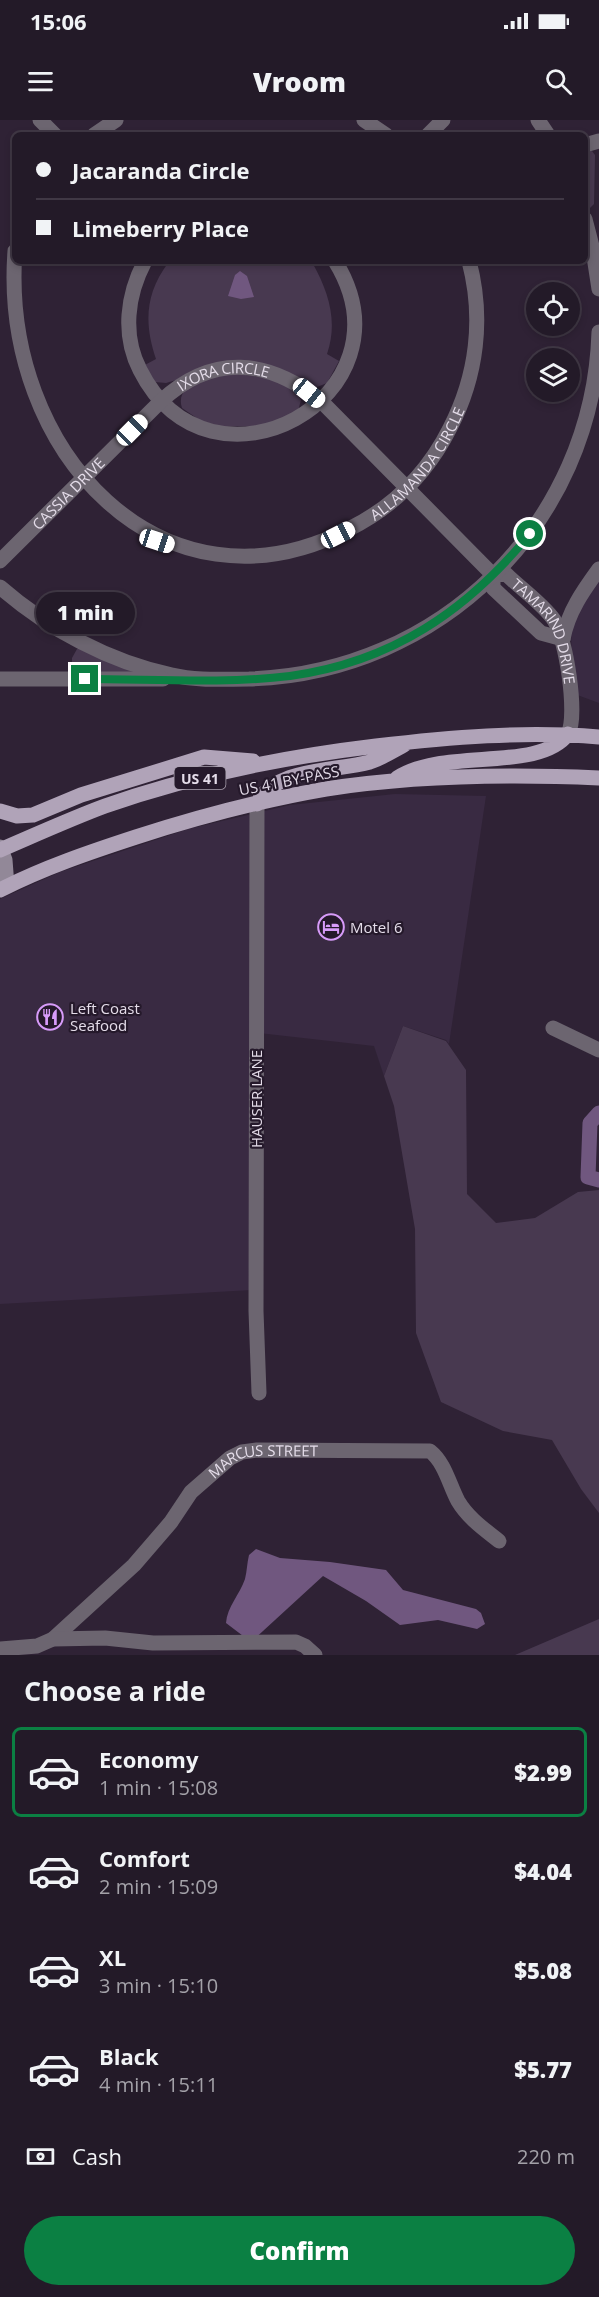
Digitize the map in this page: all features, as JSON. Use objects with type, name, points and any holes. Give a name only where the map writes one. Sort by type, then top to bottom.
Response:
[{"type":"main road","name":"US 41 BY-PASS","points":[[0,848],[116,803],[182,782],[268,762],[334,751],[483,736],[568,734],[599,737]]},
{"type":"main road","points":[[392,781],[425,765],[466,759],[537,754],[555,747],[568,734]]},
{"type":"main road","points":[[257,804],[268,788],[283,779],[369,762],[409,742]]},
{"type":"main road","points":[[0,810],[17,816],[33,815],[100,789],[204,757],[268,762]]},
{"type":"main road","name":"US 41 BY-PASS","points":[[2,886],[117,843],[186,821],[325,789],[392,781],[494,775],[599,778]]},
{"type":"main road","points":[[0,848],[5,860],[2,886]]},
{"type":"street","points":[[40,120],[52,132]]},
{"type":"street","points":[[98,132],[116,120]]},
{"type":"street","points":[[364,120],[382,132]]},
{"type":"street","points":[[431,132],[443,120]]},
{"type":"street","points":[[588,231],[599,289]]},
{"type":"street","points":[[6,343],[6,290],[12,264]]},
{"type":"street","name":"IXORA CIRCLE","points":[[143,264],[131,296],[128,315],[129,335],[136,363],[147,384],[161,401],[178,415],[199,426],[219,432],[240,434],[261,432],[283,426],[321,402],[346,364],[353,332],[352,301],[345,279],[337,264]]},
{"type":"street","name":"ALLAMANDA CIRCLE","points":[[69,482],[112,518],[157,541],[207,555],[242,558],[275,555],[322,542],[366,520],[394,501],[432,459],[446,437],[462,403],[470,377],[478,324],[477,295],[470,264]]},
{"type":"street","points":[[0,679],[199,679],[289,676],[342,665],[368,656],[401,642],[433,624],[470,597],[494,575],[530,534],[545,512],[568,468],[589,409],[597,362],[599,332]]},
{"type":"street","name":"IXORA CIRCLE","points":[[161,401],[180,385],[198,376],[222,369],[238,368],[261,370],[279,375],[300,386],[321,402]]},
{"type":"street","name":"CASSIA DRIVE","points":[[0,561],[69,482],[161,401]]},
{"type":"street","name":"TAMARIND DRIVE","points":[[321,402],[494,575],[506,574],[553,619],[563,639],[571,694],[572,719],[568,734]]},
{"type":"street","points":[[563,639],[577,600],[599,569]]},
{"type":"street","points":[[0,587],[32,612],[93,648],[152,670],[173,676],[199,679]]},
{"type":"street","name":"HAUSER LANE","points":[[257,804],[256,1311],[259,1393]]},
{"type":"street","points":[[553,1028],[599,1050]]},
{"type":"street","name":"MARCUS STREET","points":[[53,1639],[134,1565],[171,1522],[191,1492],[230,1458],[242,1452],[257,1450],[430,1451],[441,1462],[461,1506],[475,1522],[499,1541]]},
{"type":"street","points":[[0,1649],[37,1646],[53,1639],[105,1638],[153,1643],[296,1642],[315,1655]]},
{"type":"shaded area","points":[[592,151],[595,155],[594,204],[590,208],[588,207],[588,152]]},
{"type":"shaded area","points":[[167,264],[313,264],[327,297],[332,319],[327,354],[339,361],[327,383],[317,387],[311,386],[283,370],[176,380],[166,383],[155,382],[143,366],[156,359],[148,321],[151,298],[160,275]]},
{"type":"shaded area","points":[[240,271],[247,276],[254,297],[241,299],[228,296],[235,275]]},
{"type":"shaded area","points":[[236,374],[273,380],[290,388],[301,400],[298,411],[267,426],[220,426],[201,421],[182,408],[181,399],[190,386],[219,376]]},
{"type":"shaded area","points":[[599,573],[599,703],[572,693],[571,614]]},
{"type":"shaded area","points":[[77,649],[134,672],[72,672],[72,658]]},
{"type":"shaded area","points":[[395,794],[486,796],[449,1044],[446,1040],[403,1026],[384,1076],[374,1046],[259,1033],[252,1290],[0,1304],[0,899],[60,872],[188,829],[290,805]]},
{"type":"shaded area","points":[[403,1026],[446,1041],[466,1070],[467,1194],[496,1223],[535,1218],[578,1192],[599,1190],[599,1513],[581,1489],[552,1440],[503,1431],[441,1402],[416,1333],[415,1229],[394,1106],[384,1076]]},
{"type":"shaded area","points":[[256,1549],[280,1558],[386,1570],[403,1590],[476,1609],[481,1613],[485,1624],[477,1629],[438,1620],[400,1625],[366,1601],[323,1576],[251,1642],[226,1623],[229,1611],[243,1585],[249,1555]]},
{"type":"shaded area","points":[[599,1619],[599,1655],[515,1655]]},
{"type":"waterway","points":[[599,1113],[590,1123],[588,1177],[599,1180]]},
{"type":"place","name":"Motel 6","points":[[331,927]]},
{"type":"place","name":"Left Coast Seafood","points":[[50,1017]]},
{"type":"route","points":[[85,679],[262,678],[289,676],[342,665],[416,635],[451,612],[494,575],[530,534]]}]
